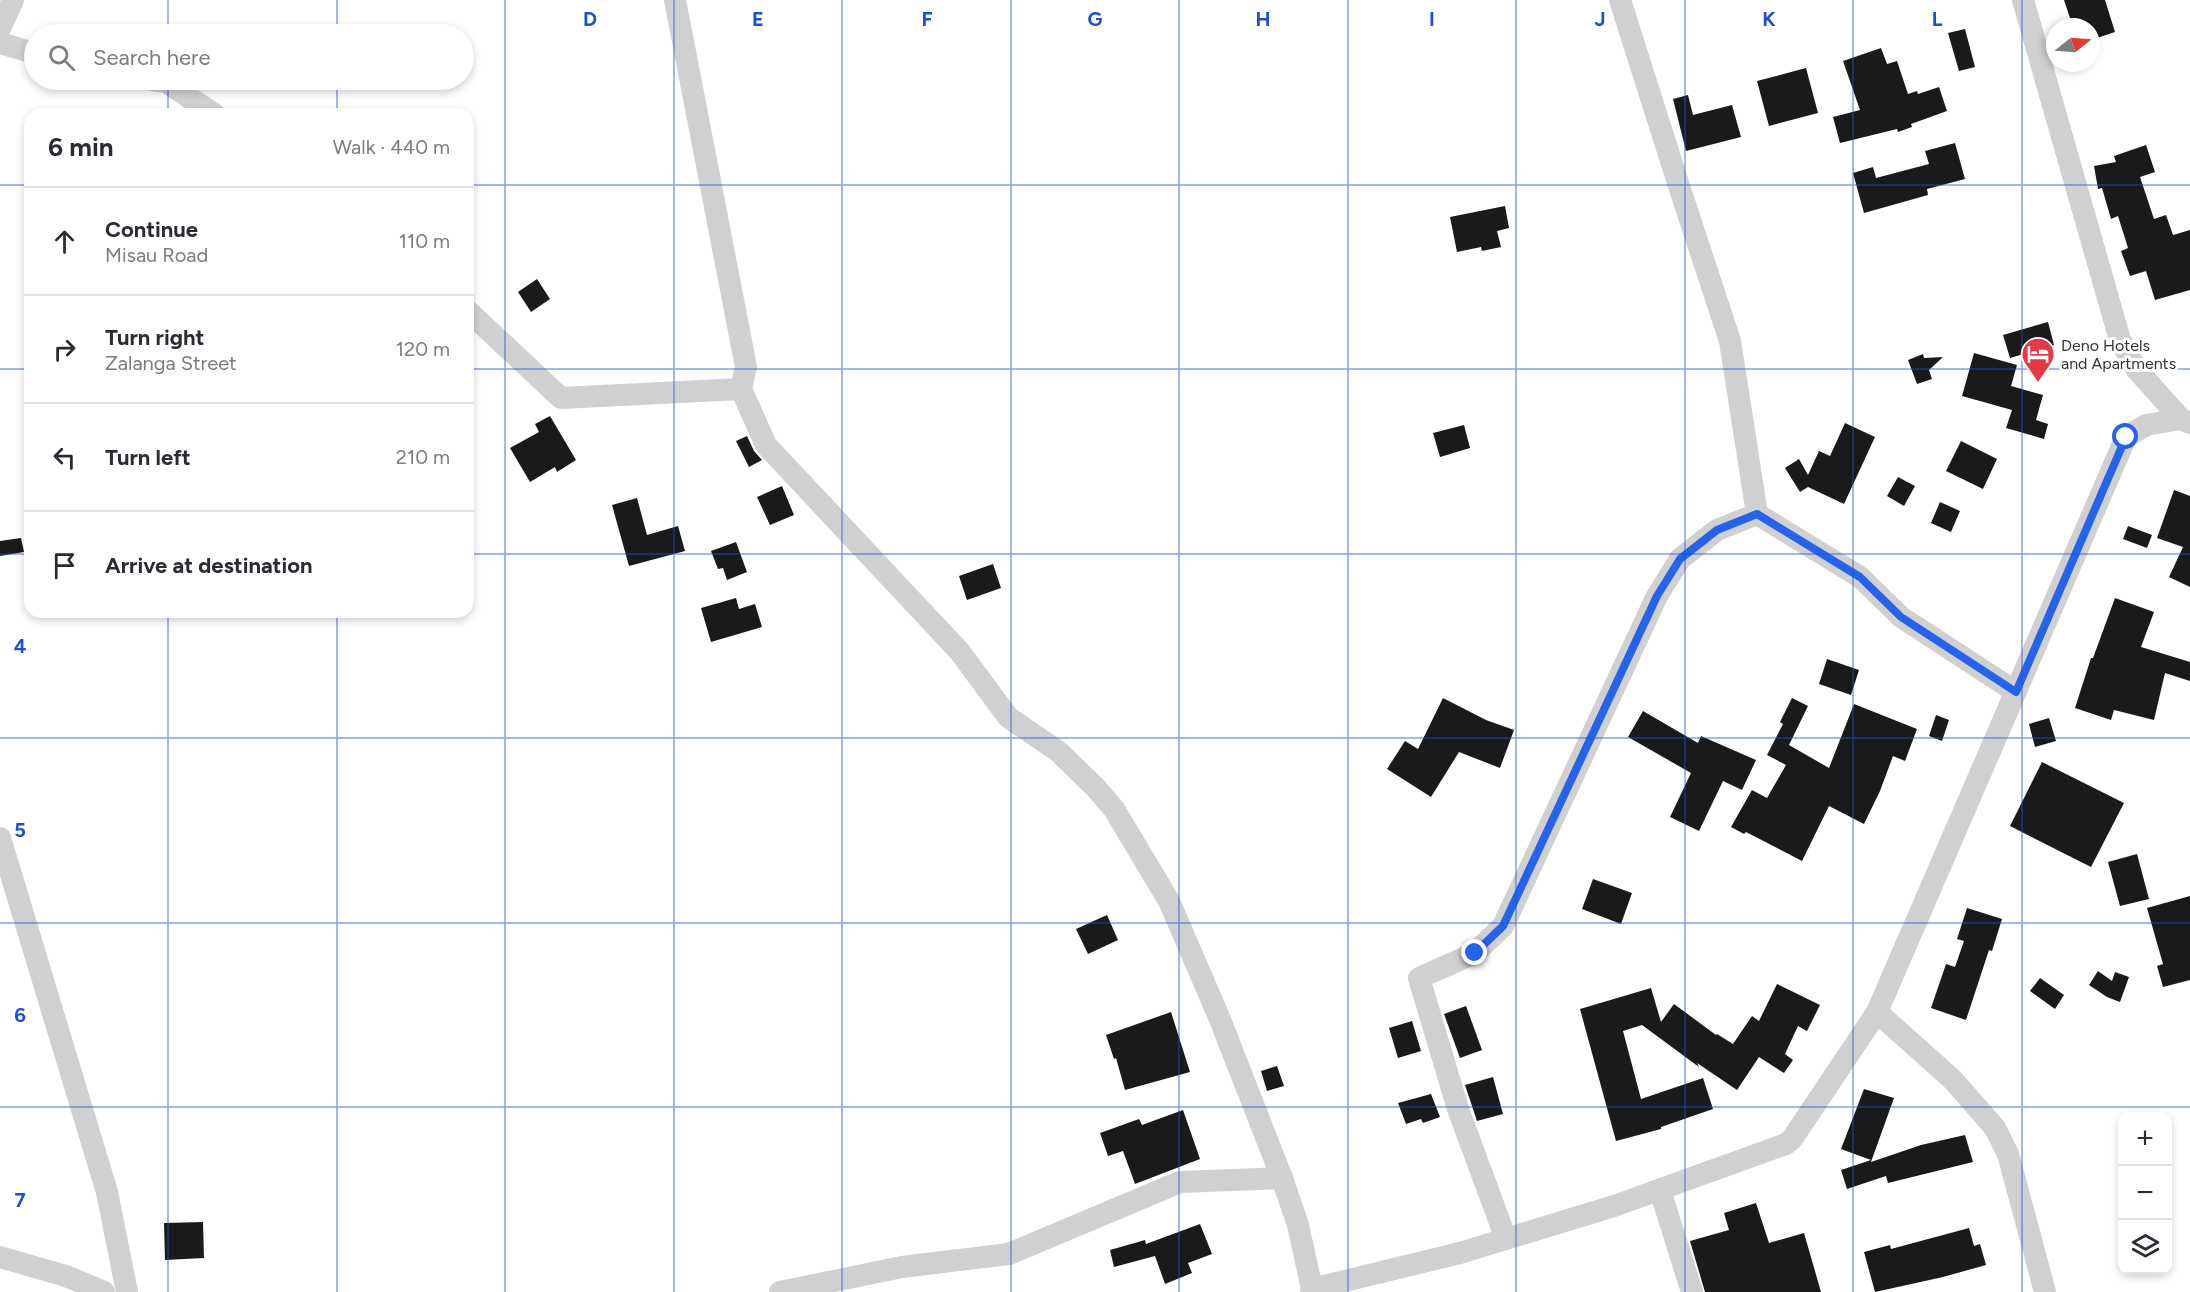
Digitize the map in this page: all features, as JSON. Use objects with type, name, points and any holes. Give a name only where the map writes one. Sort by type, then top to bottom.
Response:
[{"type":"street","points":[[0,28],[13,0]]},
{"type":"street","points":[[675,0],[746,367],[741,389],[766,445],[960,652],[1008,717],[1059,752],[1114,809],[1169,901],[1219,1017],[1298,1225],[1311,1290],[1460,1253],[1614,1206],[1786,1144],[1792,1139],[1877,1012],[2126,437],[2146,425],[2186,421]]},
{"type":"street","points":[[1620,0],[1730,341],[1757,514],[1860,577],[1901,617],[2016,692]]},
{"type":"street","points":[[2023,0],[2120,340],[2137,370],[2186,421]]},
{"type":"street","points":[[0,43],[24,50]]},
{"type":"street","points":[[178,90],[205,108]]},
{"type":"street","points":[[474,317],[561,398],[741,389]]},
{"type":"street","points":[[1506,1239],[1458,1109],[1419,978],[1475,953],[1503,926],[1657,596],[1680,559],[1717,530],[1757,514]]},
{"type":"street","points":[[0,838],[107,1192],[127,1292]]},
{"type":"street","points":[[1877,1012],[1953,1080],[1995,1128],[2008,1154],[2045,1292]]},
{"type":"street","points":[[780,1292],[902,1267],[1008,1254],[1180,1182],[1282,1178]]},
{"type":"street","points":[[1660,1190],[1692,1292]]},
{"type":"street","points":[[0,1257],[66,1276],[104,1292]]},
{"type":"building","points":[[2064,0],[2105,0],[2115,32],[2100,37],[2100,18],[2070,18]]},
{"type":"building","points":[[1965,29],[1975,67],[1959,71],[1948,33]]},
{"type":"building","points":[[1881,48],[1887,64],[1897,61],[1908,94],[1917,91],[1918,94],[1939,87],[1947,111],[1911,124],[1912,127],[1898,132],[1897,129],[1840,143],[1833,117],[1860,110],[1843,61]]},
{"type":"building","points":[[1806,68],[1818,113],[1769,126],[1757,81]]},
{"type":"building","points":[[1688,95],[1693,115],[1732,105],[1741,137],[1686,151],[1673,99]]},
{"type":"building","points":[[1955,143],[1965,179],[1927,189],[1928,195],[1864,213],[1853,173],[1873,167],[1876,178],[1929,164],[1925,151]]},
{"type":"building","points":[[2146,145],[2155,172],[2140,177],[2154,219],[2166,215],[2173,235],[2190,230],[2190,290],[2155,300],[2146,271],[2130,276],[2121,251],[2128,248],[2118,216],[2111,219],[2102,188],[2098,189],[2094,166],[2116,162],[2114,156]]},
{"type":"building","points":[[1505,206],[1509,228],[1497,231],[1501,247],[1482,251],[1481,247],[1457,252],[1450,217]]},
{"type":"building","points":[[537,279],[550,299],[531,312],[518,292]]},
{"type":"building","points":[[2048,322],[2054,345],[2010,358],[2003,335]]},
{"type":"building","points":[[1974,353],[2017,365],[2011,386],[2043,395],[2036,420],[2048,424],[2044,439],[2006,428],[2012,410],[1962,396]]},
{"type":"building","points":[[1923,354],[1924,358],[1943,357],[1929,370],[1932,379],[1917,384],[1908,360]]},
{"type":"building","points":[[550,416],[576,460],[557,472],[555,467],[530,482],[510,448],[539,432],[535,424]]},
{"type":"building","points":[[1845,423],[1875,437],[1844,504],[1808,487],[1800,492],[1785,468],[1799,459],[1808,475],[1819,451],[1830,456]]},
{"type":"building","points":[[1464,425],[1470,448],[1440,457],[1433,433]]},
{"type":"building","points":[[747,436],[754,451],[762,460],[749,467],[736,441]]},
{"type":"building","points":[[1961,441],[1997,459],[1983,489],[1946,471]]},
{"type":"building","points":[[1898,477],[1915,486],[1904,506],[1887,496]]},
{"type":"building","points":[[782,486],[794,515],[770,525],[757,497]]},
{"type":"building","points":[[2174,490],[2190,496],[2190,587],[2169,577],[2183,547],[2157,538]]},
{"type":"building","points":[[637,498],[647,535],[678,526],[685,551],[629,566],[612,505]]},
{"type":"building","points":[[1940,502],[1960,511],[1951,532],[1931,523]]},
{"type":"building","points":[[2128,526],[2152,535],[2147,548],[2123,539]]},
{"type":"building","points":[[21,538],[24,552],[0,556],[0,541]]},
{"type":"building","points":[[736,542],[747,572],[727,580],[723,568],[718,569],[711,551]]},
{"type":"building","points":[[993,564],[1001,588],[967,600],[959,576]]},
{"type":"building","points":[[736,598],[739,609],[755,604],[762,627],[711,642],[701,608]]},
{"type":"building","points":[[2115,598],[2154,612],[2141,647],[2190,662],[2190,681],[2165,673],[2154,720],[2114,710],[2111,720],[2075,708],[2091,658],[2093,658]]},
{"type":"building","points":[[1827,659],[1859,670],[1851,695],[1819,684]]},
{"type":"building","points":[[1443,698],[1486,720],[1514,730],[1500,768],[1459,752],[1431,797],[1387,769],[1405,741],[1418,749]]},
{"type":"building","points":[[1792,698],[1808,706],[1789,745],[1829,768],[1854,704],[1917,729],[1905,761],[1893,756],[1864,824],[1829,806],[1802,861],[1746,832],[1744,834],[1731,827],[1752,790],[1767,798],[1786,765],[1767,755],[1783,724],[1780,722]]},
{"type":"building","points":[[1643,711],[1698,743],[1701,736],[1756,760],[1742,790],[1723,781],[1699,831],[1670,817],[1691,773],[1628,737]]},
{"type":"building","points":[[1936,715],[1949,720],[1942,741],[1929,736]]},
{"type":"building","points":[[2049,718],[2056,741],[2035,747],[2029,724]]},
{"type":"building","points":[[2042,762],[2124,803],[2091,867],[2010,826]]},
{"type":"building","points":[[2137,854],[2149,899],[2120,906],[2108,862]]},
{"type":"building","points":[[1593,879],[1632,893],[1621,924],[1582,909]]},
{"type":"building","points":[[2190,896],[2190,980],[2163,987],[2157,966],[2163,964],[2147,908]]},
{"type":"building","points":[[1967,908],[2002,919],[1992,951],[1989,950],[1966,1020],[1931,1008],[1946,964],[1955,967],[1964,941],[1957,939]]},
{"type":"building","points":[[1107,915],[1118,940],[1088,954],[1076,929]]},
{"type":"building","points":[[2098,971],[2112,981],[2115,972],[2129,977],[2120,1002],[2107,997],[2089,985]]},
{"type":"building","points":[[2040,978],[2064,995],[2055,1009],[2030,991]]},
{"type":"building","points":[[1777,984],[1820,1005],[1807,1031],[1798,1026],[1785,1054],[1793,1060],[1784,1073],[1759,1057],[1737,1090],[1697,1063],[1699,1067],[1642,1025],[1623,1031],[1641,1099],[1703,1078],[1713,1109],[1661,1127],[1661,1129],[1616,1141],[1580,1009],[1651,988],[1661,1022],[1674,1004],[1716,1035],[1733,1044],[1752,1016],[1759,1021]]},
{"type":"building","points":[[1466,1006],[1482,1050],[1460,1058],[1444,1014]]},
{"type":"building","points":[[1171,1012],[1190,1072],[1125,1090],[1116,1058],[1114,1059],[1106,1035]]},
{"type":"building","points":[[1412,1021],[1421,1051],[1398,1058],[1389,1028]]},
{"type":"building","points":[[1277,1066],[1284,1086],[1267,1091],[1261,1071]]},
{"type":"building","points":[[1493,1077],[1503,1114],[1477,1121],[1465,1085]]},
{"type":"building","points":[[1864,1089],[1894,1098],[1871,1162],[1921,1145],[1965,1135],[1973,1162],[1888,1183],[1886,1176],[1847,1189],[1841,1170],[1871,1160],[1841,1149]]},
{"type":"building","points":[[1431,1094],[1440,1117],[1423,1123],[1421,1119],[1406,1124],[1398,1103]]},
{"type":"building","points":[[1183,1110],[1200,1159],[1135,1184],[1123,1151],[1108,1156],[1100,1133],[1139,1119],[1142,1125]]},
{"type":"building","points":[[1756,1203],[1769,1243],[1804,1233],[1821,1292],[1705,1292],[1690,1241],[1729,1230],[1724,1213]]},
{"type":"building","points":[[203,1222],[204,1258],[165,1260],[164,1223]]},
{"type":"building","points":[[1200,1224],[1212,1254],[1188,1263],[1192,1273],[1165,1284],[1155,1256],[1114,1267],[1110,1250],[1145,1240],[1146,1244]]},
{"type":"building","points":[[1969,1228],[1974,1246],[1980,1244],[1986,1265],[1875,1292],[1864,1252],[1890,1245],[1891,1249]]},
{"type":"place","name":"Deno Hotels and Apartments","points":[[2038,383]]},
{"type":"route","points":[[1475,953],[1503,926],[1657,596],[1680,559],[1717,530],[1757,514],[1860,577],[1901,617],[2016,692],[2126,437]]}]
